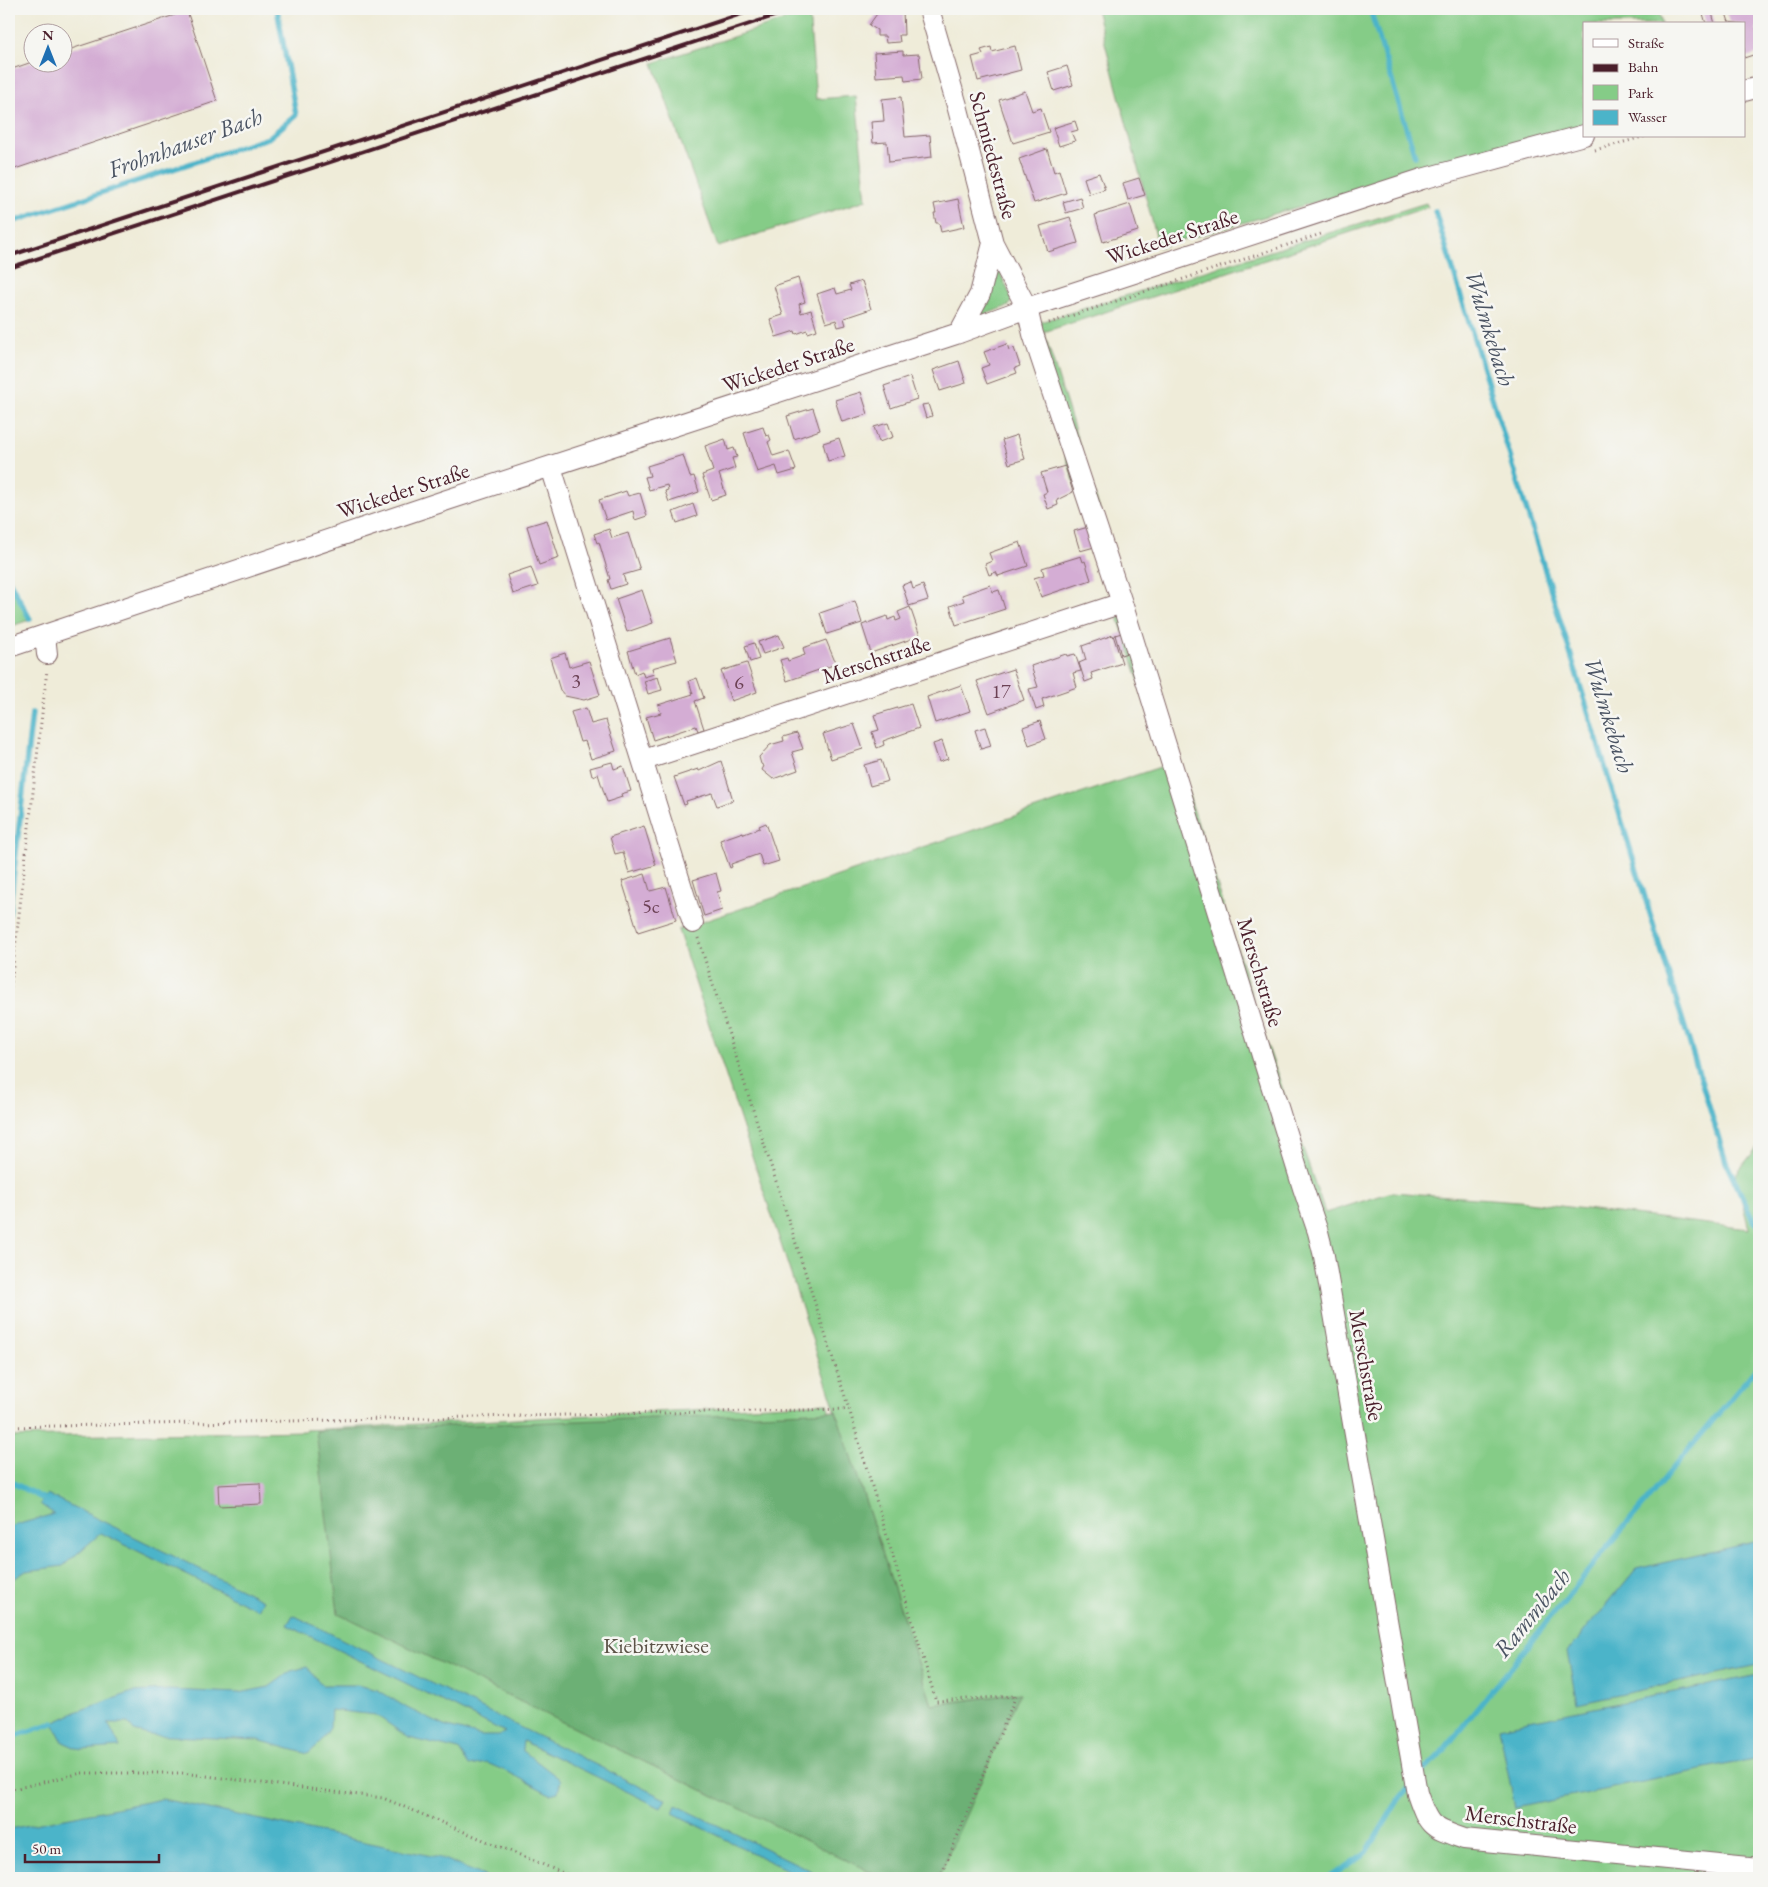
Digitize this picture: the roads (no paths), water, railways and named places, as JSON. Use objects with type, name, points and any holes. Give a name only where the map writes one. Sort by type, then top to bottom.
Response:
[{"type":"street","name":"Schmiedestraße","points":[[930,9],[993,243],[1028,316]]},
{"type":"street","points":[[1746,90],[1759,87]]},
{"type":"street","name":"Wickeder Straße","points":[[9,647],[46,645],[551,466],[959,333],[1028,316],[1422,179],[1589,143]]},
{"type":"street","points":[[959,333],[980,294],[993,243]]},
{"type":"street","name":"Merschstraße","points":[[1028,316],[1122,603],[1302,1188],[1318,1232],[1326,1266],[1417,1793],[1424,1812],[1434,1828],[1464,1839],[1759,1868]]},
{"type":"street","points":[[551,466],[644,760],[693,923]]},
{"type":"street","name":"Merschstraße","points":[[644,760],[1122,603]]},
{"type":"water","points":[[47,1494],[263,1600],[258,1610],[101,1533],[63,1566],[26,1571],[9,1582],[9,1527],[54,1514],[40,1504]]},
{"type":"water","points":[[1759,1541],[1759,1665],[1577,1704],[1567,1652],[1636,1569]]},
{"type":"water","points":[[293,1615],[666,1799],[661,1808],[523,1741],[522,1750],[561,1780],[558,1792],[550,1794],[487,1763],[469,1766],[459,1750],[409,1738],[376,1715],[331,1710],[330,1728],[319,1744],[308,1754],[258,1740],[149,1735],[134,1731],[128,1723],[108,1723],[120,1747],[81,1750],[63,1742],[53,1723],[78,1711],[133,1692],[169,1690],[239,1693],[269,1687],[291,1671],[307,1667],[322,1685],[357,1685],[378,1690],[407,1708],[444,1726],[481,1736],[499,1736],[505,1732],[287,1625]]},
{"type":"water","points":[[1759,1675],[1759,1758],[1515,1808],[1499,1727]]},
{"type":"water","points":[[162,1799],[441,1858],[489,1878],[9,1878],[9,1829]]},
{"type":"water","points":[[676,1805],[826,1878],[803,1878],[673,1813]]},
{"type":"waterway","name":"Frohnhauser Bach","points":[[9,223],[268,138],[296,115],[277,9]]},
{"type":"waterway","name":"Wulmkebach","points":[[1370,9],[1415,156]]},
{"type":"waterway","name":"Wulmkebach","points":[[1435,211],[1726,1162],[1754,1222],[1759,1223]]},
{"type":"waterway","name":"Frohnhauser Bach","points":[[9,580],[30,619]]},
{"type":"waterway","name":"Frohnhauser Bach","points":[[9,914],[32,713]]},
{"type":"waterway","name":"Rammbach","points":[[1418,1778],[1442,1752],[1606,1549],[1759,1365]]},
{"type":"waterway","points":[[9,1481],[44,1499]]},
{"type":"waterway","points":[[9,1738],[53,1723]]},
{"type":"waterway","name":"Rammbach","points":[[1329,1878],[1367,1852],[1399,1799],[1410,1787]]},
{"type":"railway","points":[[9,256],[756,9]]},
{"type":"railway","points":[[9,268],[795,9]]},
{"type":"park label","name":"Kiebitzwiese","points":[[656,1645]]}]
